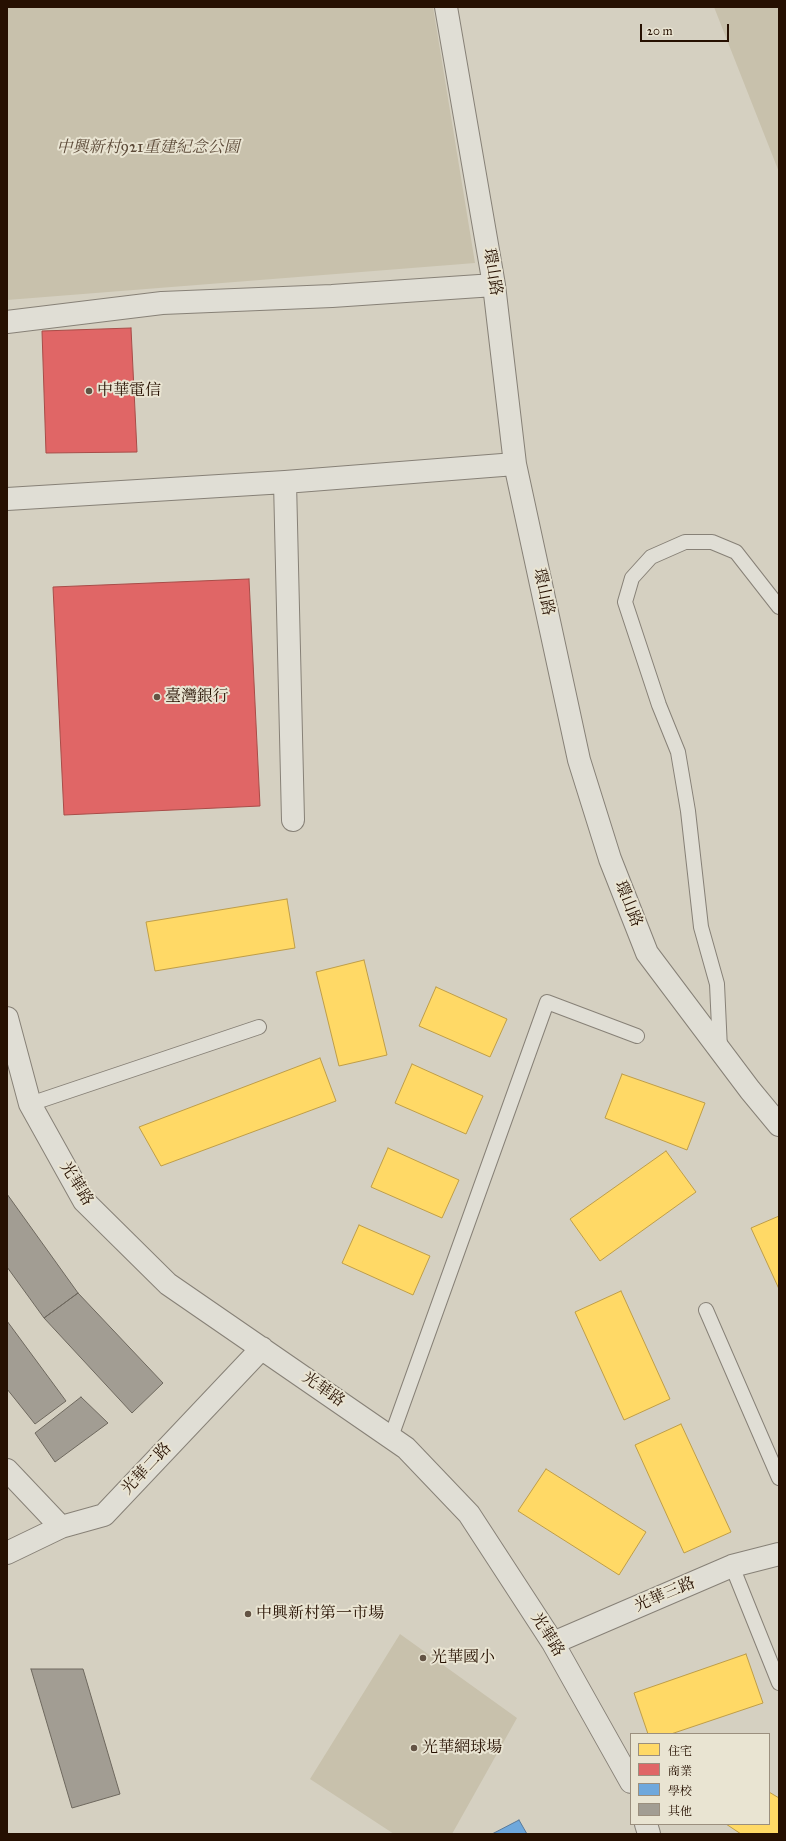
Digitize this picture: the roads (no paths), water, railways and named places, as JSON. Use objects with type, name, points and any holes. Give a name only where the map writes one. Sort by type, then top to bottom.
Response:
[{"type":"street","name":"環山路","points":[[446,7],[494,285],[515,464],[579,760],[610,859],[647,953],[720,1052],[779,1125]]},
{"type":"street","points":[[7,322],[162,303],[332,296],[494,285]]},
{"type":"street","points":[[7,499],[285,482],[515,464]]},
{"type":"street","points":[[285,482],[293,820]]},
{"type":"street","name":"光華路","points":[[7,1018],[30,1104],[84,1202],[168,1284],[406,1448],[469,1514],[553,1644],[630,1780]]},
{"type":"street","name":"光華二路","points":[[7,1553],[61,1527],[104,1515],[262,1348]]},
{"type":"street","points":[[7,1470],[61,1527]]},
{"type":"street","name":"光華三路","points":[[553,1644],[732,1566],[779,1554]]},
{"type":"lane","points":[[720,1052],[717,984],[701,927],[688,811],[678,752],[659,705],[626,602],[632,578],[651,557],[685,542],[712,542],[736,552],[779,607]]},
{"type":"lane","points":[[391,1438],[547,1002],[637,1036]]},
{"type":"lane","points":[[30,1104],[258,1027]]},
{"type":"lane","points":[[706,1310],[779,1478]]},
{"type":"lane","points":[[732,1566],[779,1683]]},
{"type":"place","name":"中華電信","points":[[89,391]]},
{"type":"place","name":"臺灣銀行","points":[[157,697]]},
{"type":"place","name":"中興新村第一市場","points":[[248,1614]]},
{"type":"place","name":"光華國小","points":[[423,1658]]},
{"type":"place","name":"光華網球場","points":[[414,1748]]},
{"type":"park label","name":"中興新村921重建紀念公園","points":[[148,148]]}]
